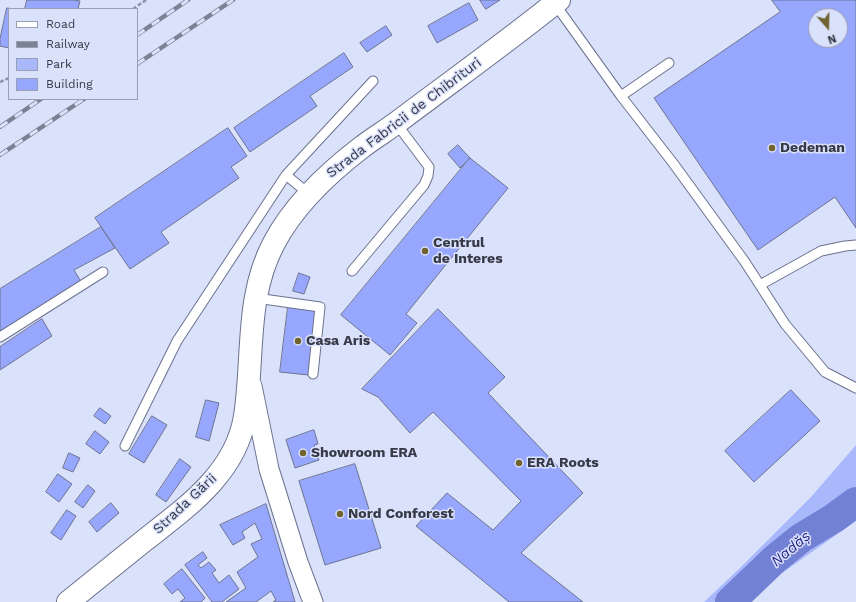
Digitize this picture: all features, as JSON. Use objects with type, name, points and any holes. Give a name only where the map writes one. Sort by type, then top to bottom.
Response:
[{"type":"street","name":"Strada Fabricii de Chibrituri","points":[[312,602],[269,469],[249,373],[251,329],[256,298],[261,276],[274,242],[309,194],[356,151],[396,123],[557,2]]},
{"type":"street","name":"Strada Gării","points":[[68,602],[184,509],[213,481],[236,447],[245,417],[249,373]]},
{"type":"lane","points":[[557,2],[620,96],[673,163],[745,262],[785,324],[825,372],[856,388]]},
{"type":"lane","points":[[620,96],[668,63]]},
{"type":"lane","points":[[125,446],[177,341],[286,175],[373,81]]},
{"type":"lane","points":[[352,271],[424,184],[428,176],[429,167],[396,123]]},
{"type":"lane","points":[[286,175],[309,194]]},
{"type":"lane","points":[[760,285],[821,251],[856,245]]},
{"type":"lane","points":[[0,337],[103,272]]},
{"type":"lane","points":[[256,298],[320,306],[313,374]]},
{"type":"path","points":[[134,8],[146,0]]},
{"type":"green space","points":[[856,445],[856,521],[765,585],[746,602],[704,602],[811,497]]},
{"type":"building","points":[[27,0],[80,1],[78,8],[25,8]]},
{"type":"building","points":[[480,0],[500,0],[486,9]]},
{"type":"building","name":"Dedeman","points":[[772,0],[856,0],[856,228],[835,197],[758,250],[654,98],[780,12]]},
{"type":"building","points":[[469,3],[478,20],[437,43],[428,26]]},
{"type":"building","points":[[8,8],[8,48],[0,46],[0,39]]},
{"type":"building","points":[[386,26],[392,35],[367,52],[360,43]]},
{"type":"building","points":[[344,53],[353,67],[310,96],[317,106],[250,152],[234,128]]},
{"type":"building","points":[[228,128],[247,156],[231,167],[239,178],[161,232],[169,243],[130,269],[95,218]]},
{"type":"building","points":[[458,145],[470,158],[460,168],[448,154]]},
{"type":"building","name":"Centrul de Interes","points":[[470,158],[508,188],[406,314],[417,323],[390,355],[341,315]]},
{"type":"building","points":[[101,227],[115,248],[74,270],[82,283],[0,333],[0,289]]},
{"type":"building","points":[[299,273],[310,277],[304,294],[293,291]]},
{"type":"building","name":"Casa Aris","points":[[288,307],[316,311],[308,375],[280,372]]},
{"type":"building","name":"ERA Roots","points":[[438,309],[505,377],[488,393],[583,493],[521,553],[583,602],[509,602],[416,526],[447,493],[493,530],[521,501],[433,412],[410,433],[378,397],[362,389]]},
{"type":"building","points":[[42,319],[52,336],[0,370],[0,347]]},
{"type":"building","points":[[791,390],[820,421],[754,482],[725,451]]},
{"type":"building","points":[[206,400],[219,403],[209,441],[196,437]]},
{"type":"building","points":[[100,408],[111,416],[105,424],[94,416]]},
{"type":"building","points":[[152,416],[167,425],[144,463],[129,454]]},
{"type":"building","name":"Showroom ERA","points":[[314,430],[318,444],[314,445],[319,460],[295,468],[286,440]]},
{"type":"building","points":[[95,431],[109,442],[100,454],[86,444]]},
{"type":"building","points":[[69,453],[80,458],[73,472],[63,468]]},
{"type":"building","points":[[180,459],[191,467],[166,502],[156,495]]},
{"type":"building","name":"Nord Conforest","points":[[355,464],[381,548],[325,565],[299,481]]},
{"type":"building","points":[[58,474],[72,484],[59,502],[46,492]]},
{"type":"building","points":[[88,485],[95,491],[83,508],[75,502]]},
{"type":"building","points":[[111,503],[119,513],[97,532],[89,522]]},
{"type":"building","points":[[266,504],[295,602],[273,602],[276,600],[271,591],[256,602],[226,602],[246,588],[237,572],[258,557],[251,544],[262,539],[255,523],[242,532],[245,538],[233,545],[220,525]]},
{"type":"building","points":[[67,510],[76,516],[61,540],[51,533]]},
{"type":"building","points":[[203,552],[207,558],[198,565],[201,568],[209,562],[216,570],[212,573],[219,583],[229,575],[239,589],[222,602],[212,602],[185,565]]},
{"type":"building","points":[[182,569],[205,598],[201,602],[180,602],[185,598],[178,589],[172,594],[164,584]]},
{"type":"waterway","name":"Nadăș","points":[[730,602],[775,559],[801,538],[834,518],[856,502]]},
{"type":"railway","points":[[138,34],[188,0]]},
{"type":"railway","points":[[138,63],[233,0]]},
{"type":"railway","points":[[0,127],[40,100]]},
{"type":"railway","points":[[0,155],[82,100]]},
{"type":"place","name":"Dedeman","points":[[772,148]]},
{"type":"place","name":"Centrul de Interes","points":[[425,251]]},
{"type":"place","name":"Casa Aris","points":[[298,341]]},
{"type":"place","name":"Showroom ERA","points":[[303,453]]},
{"type":"place","name":"ERA Roots","points":[[519,463]]},
{"type":"place","name":"Nord Conforest","points":[[340,514]]}]
